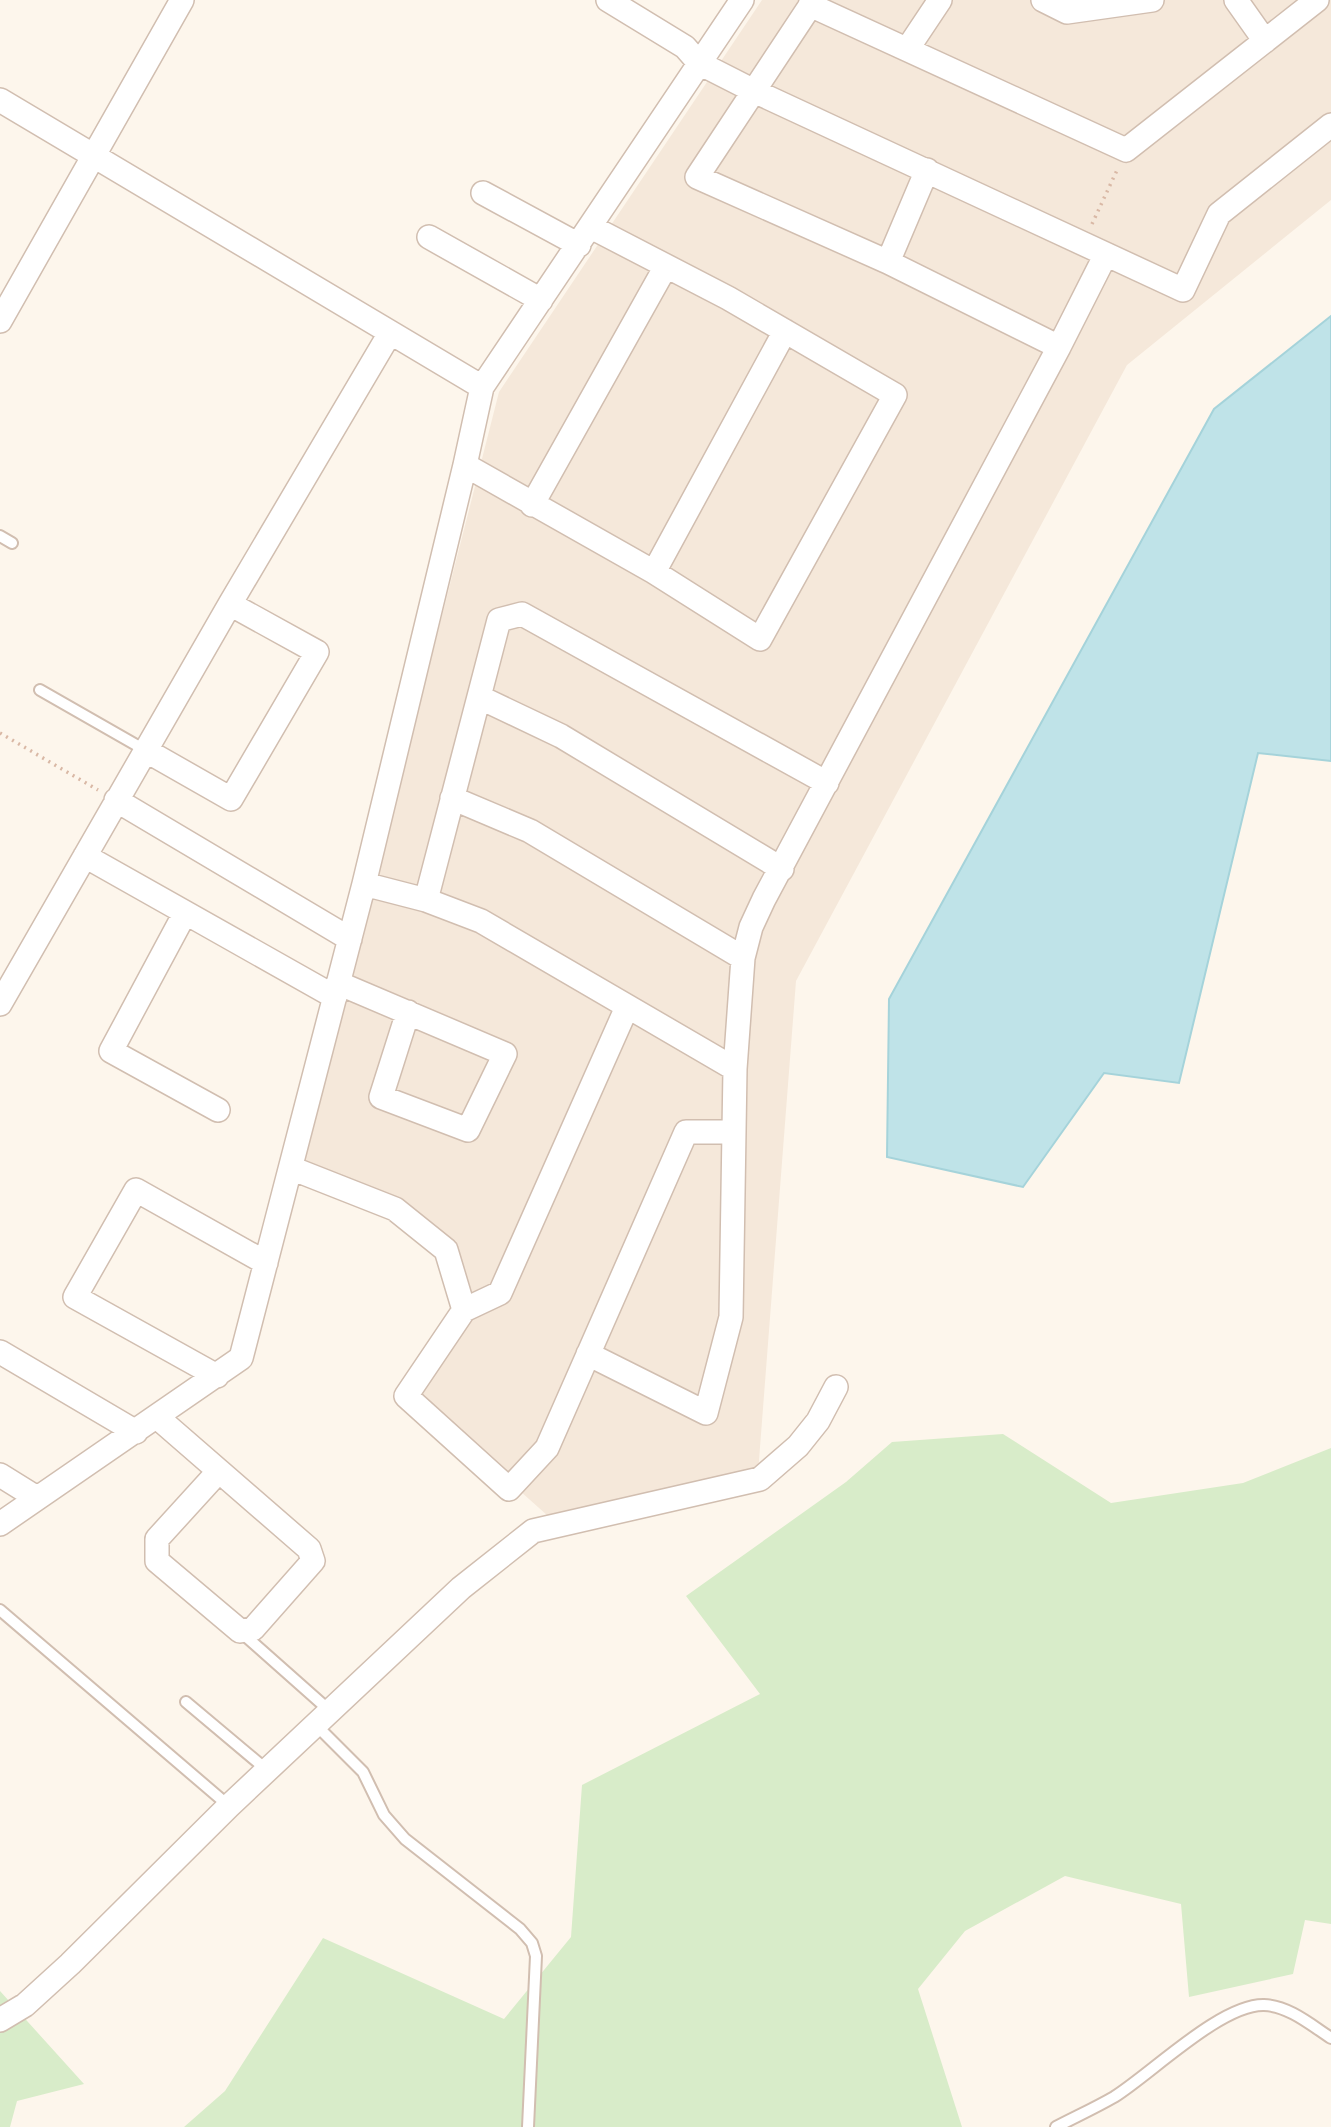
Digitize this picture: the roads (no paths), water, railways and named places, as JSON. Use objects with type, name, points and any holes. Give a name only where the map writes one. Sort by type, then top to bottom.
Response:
[{"type":"street","points":[[0,321],[182,0]]},
{"type":"street","points":[[608,0],[685,47],[699,63],[754,91],[1183,290],[1219,214],[1331,125]]},
{"type":"street","points":[[0,1524],[241,1358],[364,884],[482,387],[742,0]]},
{"type":"street","points":[[908,48],[940,0]]},
{"type":"street","points":[[1043,0],[1067,12],[1152,0]]},
{"type":"street","points":[[1236,0],[1265,41]]},
{"type":"street","points":[[1059,347],[888,262],[697,177],[812,2],[1126,150],[1317,0]]},
{"type":"street","points":[[0,100],[482,387]]},
{"type":"street","points":[[888,262],[927,170]]},
{"type":"street","points":[[465,465],[654,572],[761,639],[895,395],[728,298],[666,266],[585,236],[483,193]]},
{"type":"street","points":[[429,237],[541,300]]},
{"type":"street","points":[[588,1354],[706,1413],[731,1317],[735,1069],[743,958],[751,927],[1105,256]]},
{"type":"street","points":[[532,505],[666,266]]},
{"type":"street","points":[[654,572],[785,331]]},
{"type":"street","points":[[0,1004],[145,750],[390,333]]},
{"type":"street","points":[[145,750],[231,799],[317,652],[230,604]]},
{"type":"street","points":[[426,900],[499,620],[522,614],[827,783]]},
{"type":"street","points":[[479,697],[561,736],[782,869]]},
{"type":"street","points":[[452,798],[530,831],[743,958]]},
{"type":"street","points":[[116,800],[350,939]]},
{"type":"street","points":[[85,856],[185,913],[337,990],[408,1012],[505,1054],[468,1130],[381,1097],[408,1012]]},
{"type":"street","points":[[364,884],[426,900],[481,921],[735,1069]]},
{"type":"street","points":[[185,913],[111,1051],[218,1110]]},
{"type":"street","points":[[627,1007],[500,1293],[464,1310],[406,1396],[509,1489],[547,1448],[686,1132],[733,1132]]},
{"type":"street","points":[[291,1168],[396,1209],[446,1250],[464,1310]]},
{"type":"street","points":[[217,1376],[75,1297],[136,1190],[266,1263]]},
{"type":"street","points":[[0,1352],[136,1432]]},
{"type":"street","points":[[0,2020],[25,2005],[70,1964],[229,1806],[461,1588],[533,1531],[760,1479],[798,1446],[818,1421],[836,1387]]},
{"type":"street","points":[[157,1417],[309,1549],[313,1562],[253,1629],[240,1631],[157,1561],[158,1539],[218,1472]]},
{"type":"street","points":[[0,1475],[37,1498]]},
{"type":"lane","points":[[0,537],[12,543]]},
{"type":"lane","points":[[40,690],[145,750]]},
{"type":"lane","points":[[0,1610],[229,1806]]},
{"type":"lane","points":[[240,1631],[323,1718],[363,1772],[384,1815],[405,1839],[520,1929],[532,1943],[536,1956],[528,2127]]},
{"type":"lane","points":[[186,1702],[267,1770]]},
{"type":"lane","points":[[1056,2127],[1115,2096],[1213,2025],[1237,2011],[1264,2005],[1293,2013],[1331,2038]]},
{"type":"water","points":[[1331,316],[1331,761],[1258,753],[1179,1083],[1104,1073],[1023,1187],[887,1157],[889,999],[1214,409]]}]
